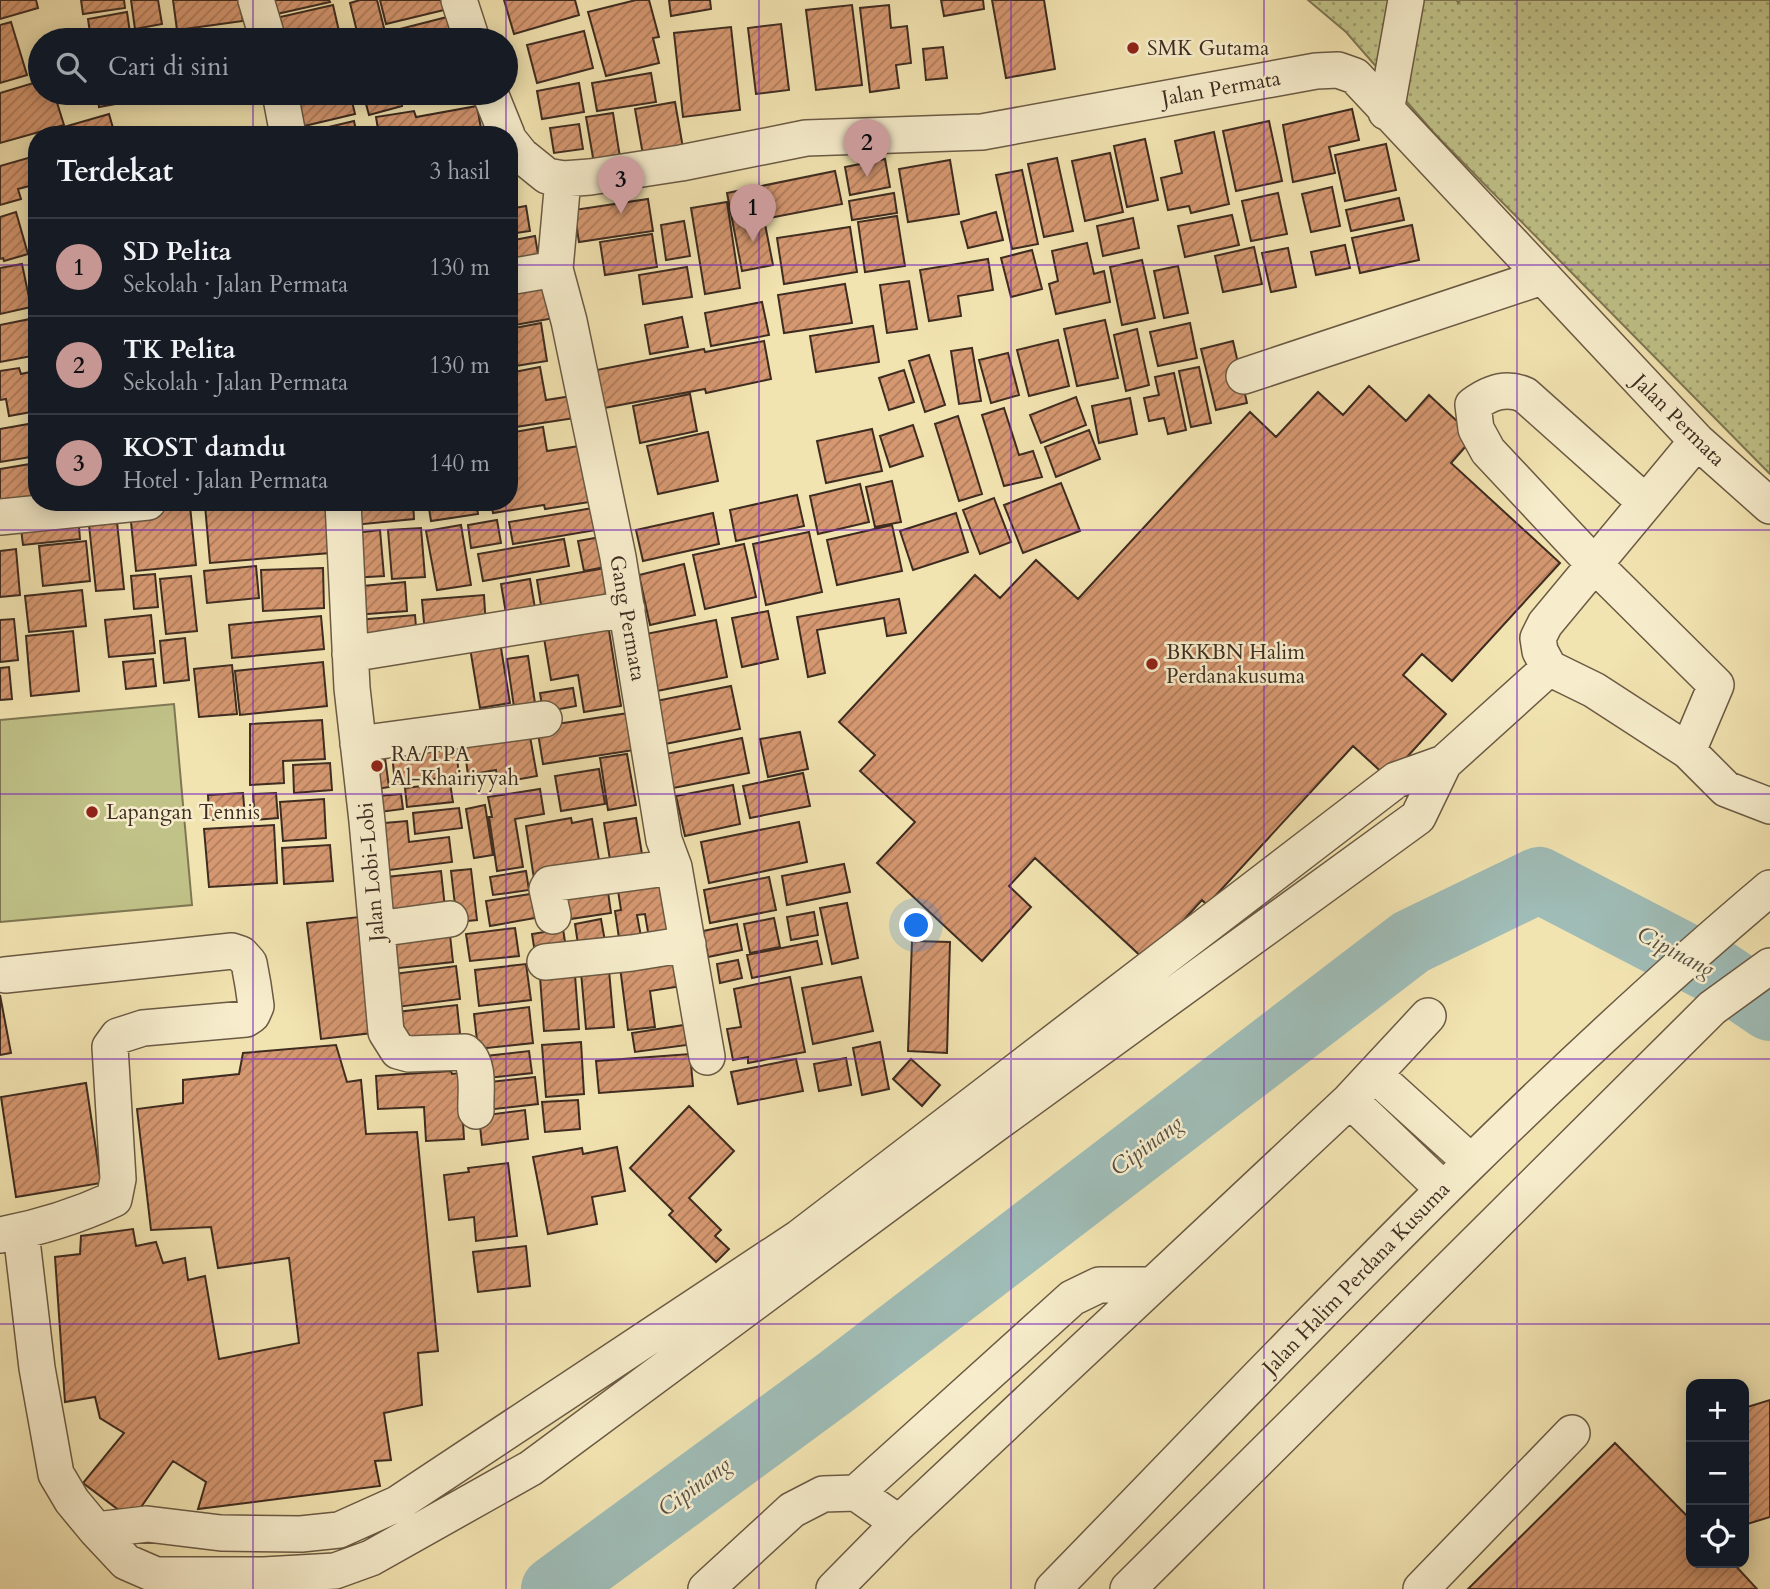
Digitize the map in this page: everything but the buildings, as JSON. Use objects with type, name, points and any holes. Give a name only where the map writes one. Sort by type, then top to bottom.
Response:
[{"type":"street","points":[[256,0],[264,28]]},
{"type":"street","points":[[459,0],[468,28]]},
{"type":"street","points":[[1386,112],[1406,0]]},
{"type":"street","name":"Jalan Permata","points":[[518,150],[547,176],[563,179],[590,177],[681,163],[806,138],[982,132],[1315,71],[1338,70],[1355,76],[1697,441],[1770,506]]},
{"type":"street","points":[[282,105],[286,126]]},
{"type":"street","points":[[496,105],[504,126]]},
{"type":"street","name":"Gang Permata","points":[[563,179],[555,269],[572,334],[627,609],[664,840],[674,867],[707,1057]]},
{"type":"street","points":[[518,275],[555,269]]},
{"type":"street","points":[[1244,376],[1542,277]]},
{"type":"street","points":[[1645,502],[1525,395],[1515,390],[1503,391],[1486,395],[1472,405],[1476,429],[1488,451],[1593,563],[1716,685],[1688,751]]},
{"type":"street","points":[[1697,441],[1545,624],[1538,638],[1540,651],[1549,668],[1594,690],[1688,751],[1726,789],[1770,806]]},
{"type":"street","points":[[0,517],[59,511]]},
{"type":"street","name":"Jalan Lobi-Lobi","points":[[343,511],[350,654],[386,1032],[398,1051],[409,1054],[465,1052],[472,1058],[475,1065],[476,1111]]},
{"type":"street","points":[[350,654],[627,609]]},
{"type":"street","points":[[96,1530],[147,1524],[221,1533],[301,1534],[340,1531],[397,1504],[983,1115],[1418,817],[1444,763],[1549,668]]},
{"type":"street","points":[[358,744],[544,719]]},
{"type":"street","points":[[553,916],[547,890],[550,884],[674,867]]},
{"type":"street","name":"Jalan Halim Perdana Kusuma","points":[[1053,1589],[1443,1189],[1667,976],[1770,888]]},
{"type":"street","points":[[377,929],[450,919]]},
{"type":"street","points":[[545,962],[688,944]]},
{"type":"street","points":[[5,975],[232,951],[241,954],[249,963],[256,1006],[252,1015],[246,1019],[143,1028],[118,1036],[110,1047],[118,1179],[114,1199],[97,1207],[10,1234],[56,1474],[72,1501],[127,1562],[156,1575],[264,1575],[335,1571],[370,1558],[531,1468],[983,1115]]},
{"type":"street","points":[[1128,1589],[1712,1008],[1769,967]]},
{"type":"street","points":[[834,1589],[899,1523],[1350,1100],[1429,1016]]},
{"type":"street","points":[[1375,1075],[1471,1162]]},
{"type":"street","points":[[1350,1100],[1443,1189]]},
{"type":"street","points":[[856,1493],[1072,1298],[1099,1285],[1152,1285]]},
{"type":"street","points":[[1421,1589],[1572,1433]]},
{"type":"street","points":[[706,1589],[792,1510],[823,1494],[856,1493],[899,1523]]},
{"type":"green space","points":[[1308,0],[1457,0],[1458,3],[1460,0],[1770,0],[1770,474],[1434,133],[1346,32]]},
{"type":"green space","name":"Lapangan Tennis","points":[[174,704],[192,905],[0,922],[0,720]]},
{"type":"waterway","name":"Cipinang","points":[[554,1589],[836,1382],[1411,942],[1539,880],[1720,974],[1770,1008]]},
{"type":"place","name":"SMK Gutama","points":[[1133,48]]},
{"type":"place","name":"TK Pelita","points":[[867,177]]},
{"type":"place","name":"KOST damdu","points":[[621,214]]},
{"type":"place","name":"SD Pelita","points":[[753,242]]},
{"type":"place","name":"BKKBN Halim Perdanakusuma","points":[[1152,664]]},
{"type":"place","name":"RA/TPA Al-Khairiyyah","points":[[377,766]]},
{"type":"place","name":"Lapangan Tennis","points":[[92,812]]}]
